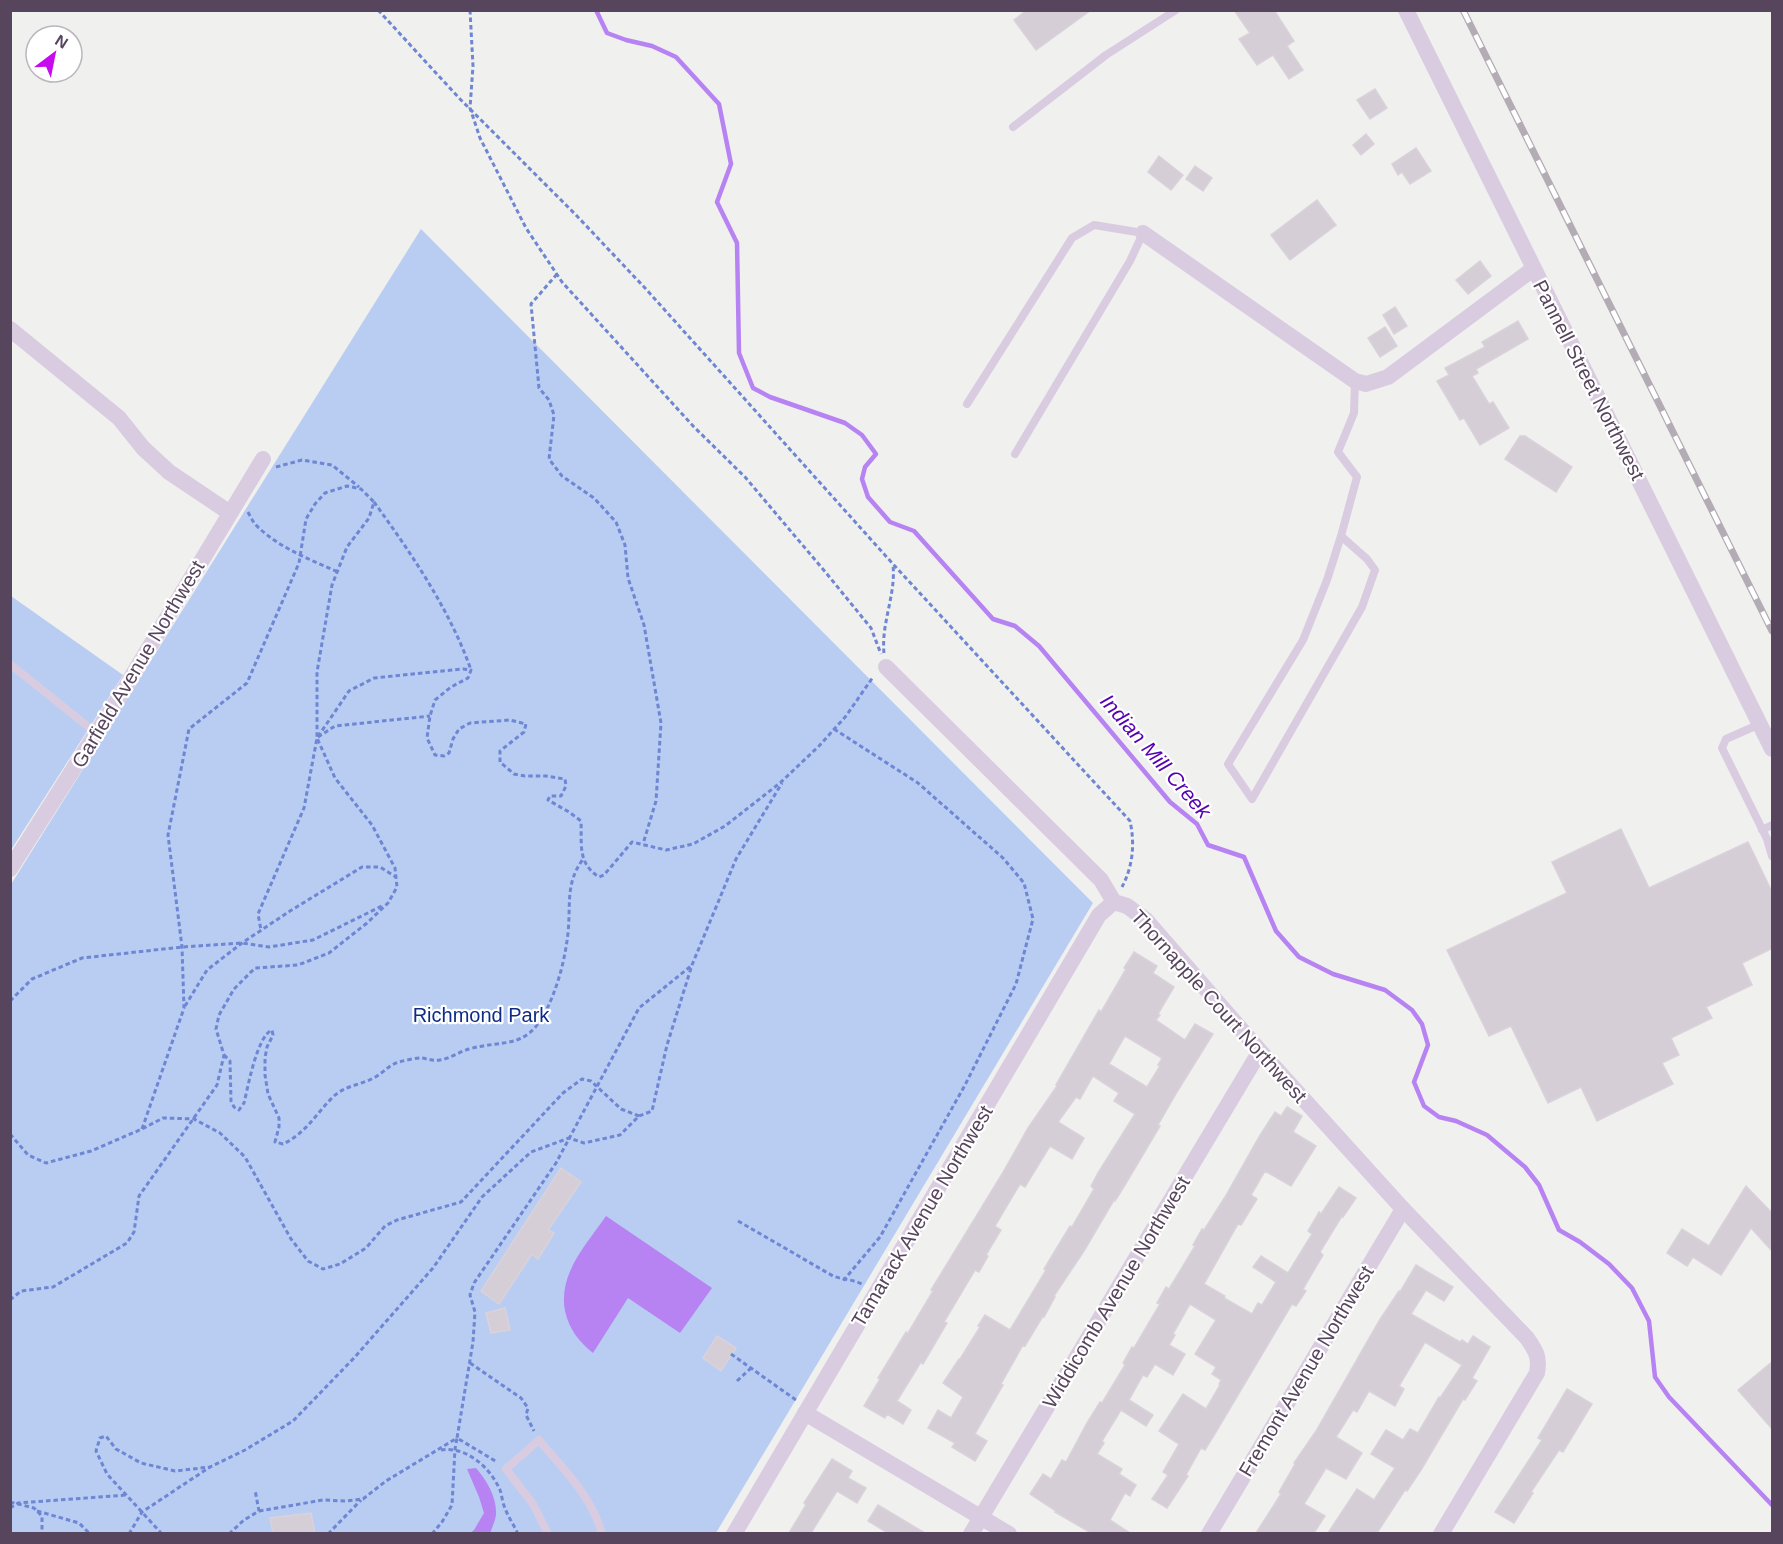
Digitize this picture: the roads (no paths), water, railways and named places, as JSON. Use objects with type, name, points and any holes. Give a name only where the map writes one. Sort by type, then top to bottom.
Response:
[{"type":"street","name":"Pannell Street Northwest","points":[[1406,10],[1773,749]]},
{"type":"street","points":[[1143,233],[1354,381],[1366,384],[1388,377],[1533,269]]},
{"type":"street","points":[[10,329],[120,418],[143,448],[169,472],[234,505]]},
{"type":"street","name":"Garfield Avenue Northwest","points":[[10,869],[96,734],[263,459]]},
{"type":"street","name":"Thornapple Court Northwest","points":[[885,665],[1101,880],[1114,902],[1127,906],[1146,920],[1260,1051],[1403,1209],[1527,1338],[1539,1360],[1537,1373],[1441,1533]]},
{"type":"street","name":"Tamarack Avenue Northwest","points":[[734,1533],[1099,915],[1114,902]]},
{"type":"street","name":"Widdicomb Avenue Northwest","points":[[971,1533],[1260,1051]]},
{"type":"street","name":"Fremont Avenue Northwest","points":[[1209,1533],[1403,1209]]},
{"type":"street","points":[[807,1410],[1009,1533]]},
{"type":"lane","points":[[1013,127],[1106,55],[1176,10]]},
{"type":"lane","points":[[967,404],[1072,238],[1094,225],[1143,233],[1130,261],[1015,454]]},
{"type":"lane","points":[[1341,536],[1367,559],[1374,570],[1362,607],[1252,799],[1228,764],[1302,640],[1327,580],[1357,477],[1338,452],[1354,413],[1354,381]]},
{"type":"lane","points":[[10,664],[96,734]]},
{"type":"lane","points":[[1760,724],[1726,739],[1722,748],[1773,856]]},
{"type":"lane","points":[[1762,830],[1773,825]]},
{"type":"lane","points":[[548,1533],[533,1504],[506,1469],[539,1440],[584,1494],[602,1533]]},
{"type":"waterway","name":"Indian Mill Creek","points":[[596,10],[607,33],[652,46],[676,57],[719,104],[731,164],[717,202],[737,243],[739,353],[753,388],[770,397],[845,423],[862,435],[876,454],[865,467],[862,479],[868,497],[890,522],[914,531],[993,619],[1015,626],[1039,646],[1170,802],[1197,824],[1208,845],[1244,857],[1276,931],[1299,957],[1333,974],[1385,990],[1412,1010],[1422,1024],[1428,1045],[1414,1082],[1424,1106],[1439,1117],[1456,1121],[1487,1135],[1525,1167],[1539,1185],[1559,1230],[1580,1242],[1609,1264],[1632,1288],[1649,1321],[1655,1377],[1669,1397],[1772,1505]]},
{"type":"railway","points":[[1463,10],[1772,631]]},
{"type":"park label","name":"Richmond Park","points":[[481,1015]]}]
